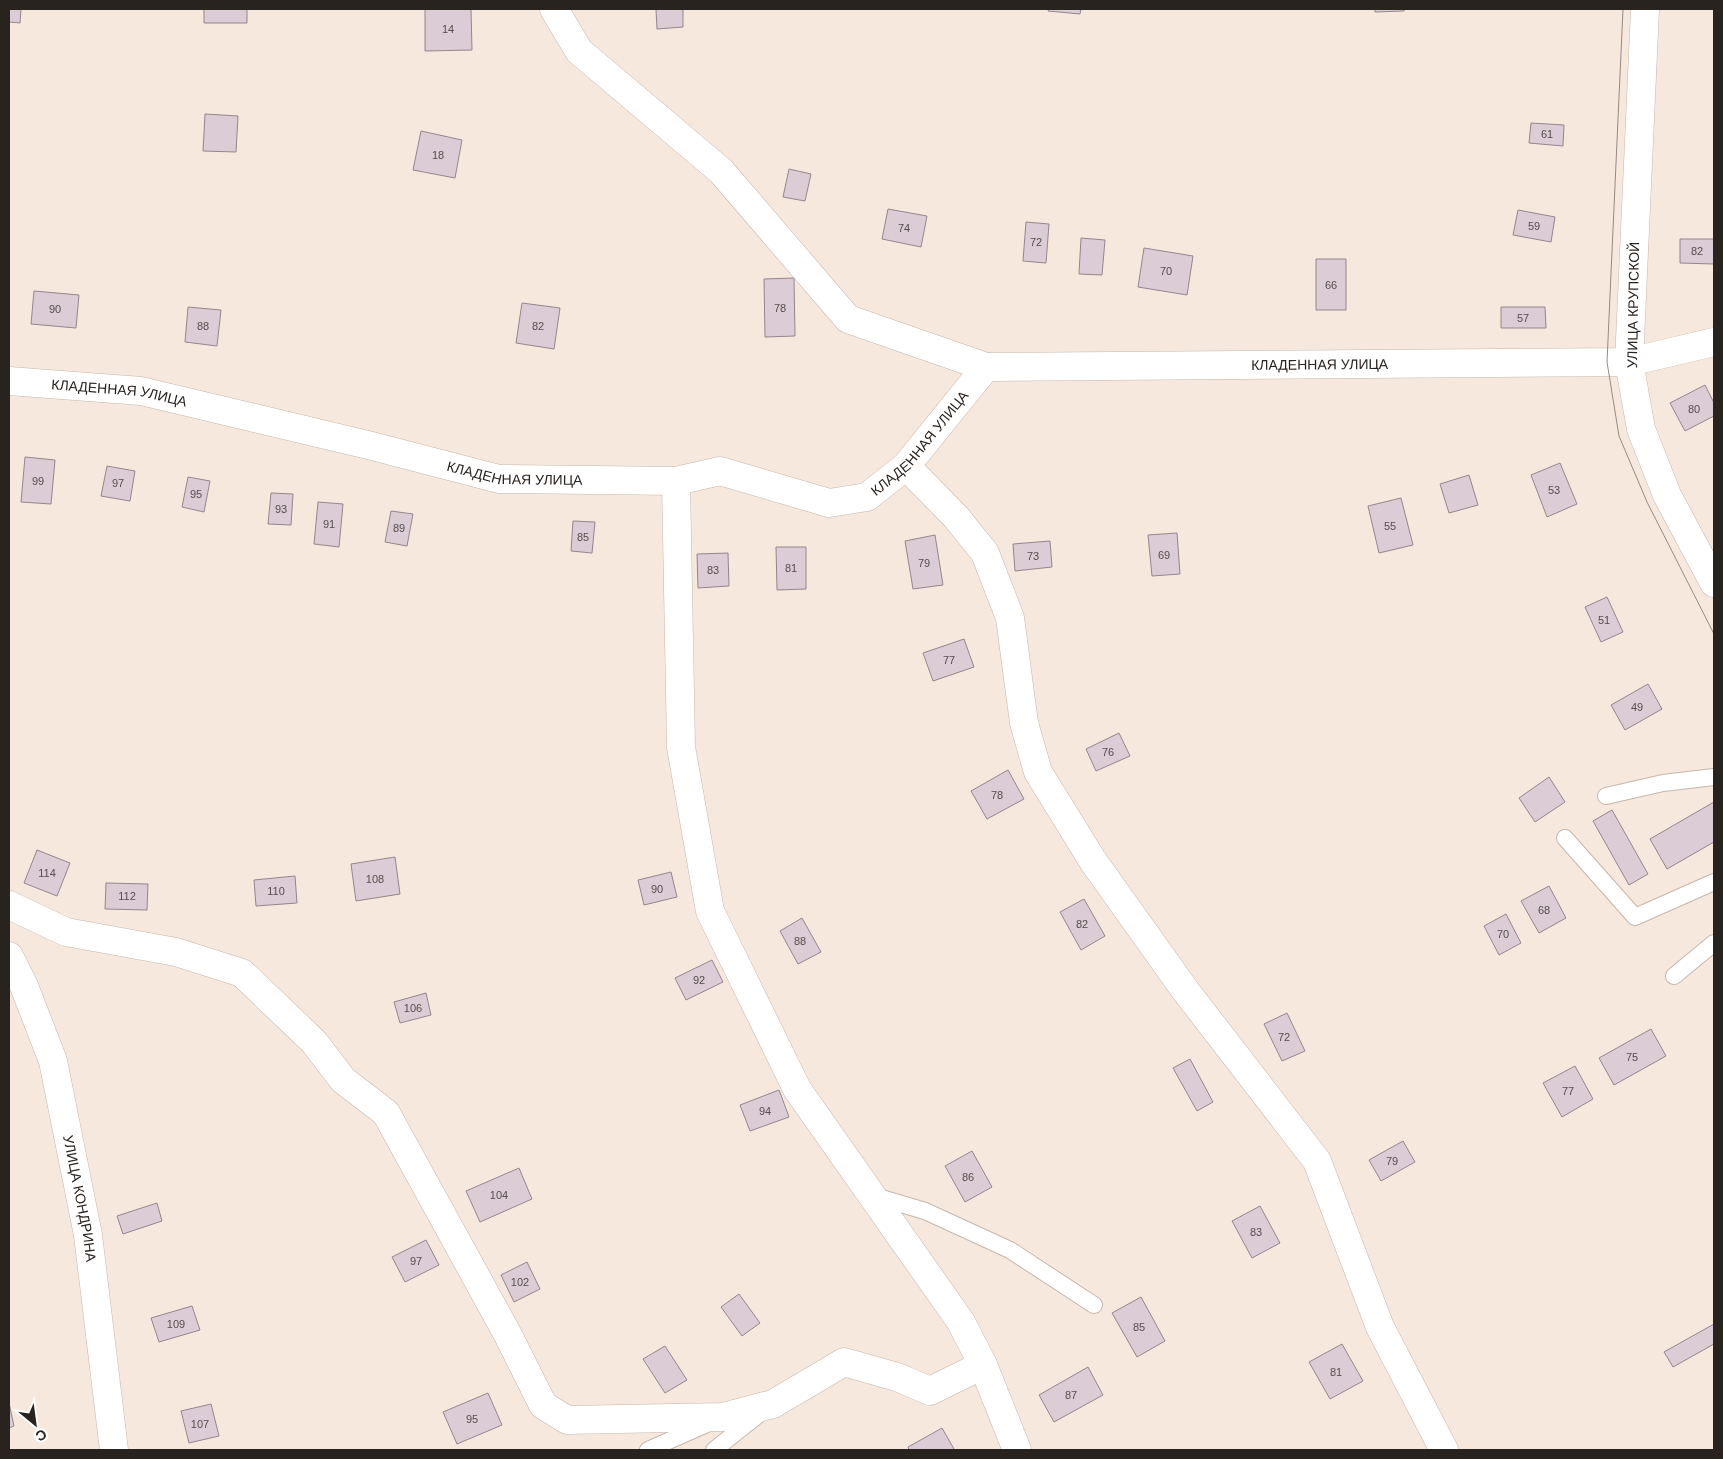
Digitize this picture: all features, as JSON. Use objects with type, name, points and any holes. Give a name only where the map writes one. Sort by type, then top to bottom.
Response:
[{"type":"street","points":[[554,9],[580,51],[720,171],[848,319],[986,367]]},
{"type":"street","name":"УЛИЦА КРУПСКОЙ","points":[[1645,9],[1629,362],[1641,429],[1667,495],[1714,583]]},
{"type":"street","name":"КЛАДЕННАЯ УЛИЦА","points":[[9,381],[141,391],[499,478],[676,481],[720,471],[829,503],[867,497],[906,466],[986,367],[1629,362],[1714,342]]},
{"type":"street","points":[[906,466],[956,517],[985,553],[1010,618],[1024,724],[1038,772],[1098,869],[1185,990],[1317,1161],[1380,1326],[1444,1450]]},
{"type":"street","points":[[676,481],[681,747],[710,911],[797,1089],[960,1322],[983,1364],[1017,1450]]},
{"type":"street","points":[[9,905],[66,932],[176,952],[242,973],[314,1042],[343,1080],[386,1114],[508,1335],[544,1405],[567,1420],[723,1417],[773,1404],[844,1362],[896,1377],[930,1391],[983,1364]]},
{"type":"street","name":"УЛИЦА КОНДРИНА","points":[[9,956],[24,986],[53,1061],[88,1234],[114,1450]]},
{"type":"lane","points":[[1606,796],[1663,783],[1714,777]]},
{"type":"lane","points":[[1566,838],[1635,917],[1714,882]]},
{"type":"lane","points":[[1674,976],[1714,943]]},
{"type":"lane","points":[[871,1195],[925,1211],[1010,1250],[1094,1305]]},
{"type":"lane","points":[[714,1450],[773,1404]]},
{"type":"lane","points":[[648,1450],[723,1417]]},
{"type":"building","points":[[9,9],[21,9],[20,23],[9,22]]},
{"type":"building","points":[[204,9],[247,9],[247,23],[204,23]]},
{"type":"building","points":[[425,9],[471,9],[472,50],[425,51]]},
{"type":"building","points":[[656,9],[683,9],[683,27],[657,29]]},
{"type":"building","points":[[1049,9],[1081,9],[1080,14],[1048,11]]},
{"type":"building","points":[[1375,9],[1404,9],[1404,11],[1375,12]]},
{"type":"building","points":[[205,114],[238,116],[236,152],[203,151]]},
{"type":"building","points":[[1531,123],[1564,125],[1563,146],[1529,143]]},
{"type":"building","points":[[421,131],[462,140],[455,178],[413,170]]},
{"type":"building","points":[[789,169],[811,174],[805,201],[783,197]]},
{"type":"building","points":[[888,209],[927,216],[921,247],[882,239]]},
{"type":"building","points":[[1518,210],[1555,217],[1551,242],[1513,235]]},
{"type":"building","points":[[1026,222],[1049,224],[1046,263],[1023,261]]},
{"type":"building","points":[[1081,238],[1105,240],[1102,275],[1079,274]]},
{"type":"building","points":[[1680,239],[1714,239],[1714,264],[1680,263]]},
{"type":"building","points":[[1144,248],[1193,256],[1187,295],[1138,287]]},
{"type":"building","points":[[1316,259],[1346,259],[1346,310],[1316,310]]},
{"type":"building","points":[[794,278],[795,336],[765,337],[764,279]]},
{"type":"building","points":[[34,291],[79,295],[76,328],[31,324]]},
{"type":"building","points":[[522,303],[560,308],[554,349],[516,343]]},
{"type":"building","points":[[188,307],[221,310],[217,346],[185,342]]},
{"type":"building","points":[[1501,307],[1545,307],[1546,328],[1501,328]]},
{"type":"building","points":[[1705,385],[1714,403],[1714,416],[1685,431],[1670,403]]},
{"type":"building","points":[[25,457],[55,460],[51,504],[21,502]]},
{"type":"building","points":[[1560,463],[1577,504],[1547,517],[1531,475]]},
{"type":"building","points":[[107,466],[135,471],[130,501],[101,496]]},
{"type":"building","points":[[1469,475],[1478,505],[1449,513],[1440,484]]},
{"type":"building","points":[[188,477],[210,481],[204,512],[182,507]]},
{"type":"building","points":[[271,493],[293,494],[291,525],[268,524]]},
{"type":"building","points":[[1401,498],[1413,545],[1379,553],[1368,506]]},
{"type":"building","points":[[318,502],[343,504],[339,547],[314,544]]},
{"type":"building","points":[[391,511],[413,514],[407,546],[385,542]]},
{"type":"building","points":[[573,521],[595,522],[592,553],[571,551]]},
{"type":"building","points":[[1177,533],[1180,574],[1152,576],[1148,535]]},
{"type":"building","points":[[935,535],[943,585],[913,589],[905,541]]},
{"type":"building","points":[[1050,541],[1052,567],[1015,571],[1013,544]]},
{"type":"building","points":[[776,547],[806,547],[806,589],[777,590]]},
{"type":"building","points":[[728,553],[729,586],[698,588],[697,554]]},
{"type":"building","points":[[1607,597],[1623,632],[1601,642],[1585,607]]},
{"type":"building","points":[[964,639],[974,667],[933,681],[923,653]]},
{"type":"building","points":[[1648,684],[1662,709],[1625,730],[1611,705]]},
{"type":"building","points":[[1119,733],[1130,756],[1096,771],[1086,749]]},
{"type":"building","points":[[1008,770],[1024,799],[987,819],[971,791]]},
{"type":"building","points":[[1549,777],[1565,802],[1535,822],[1519,798]]},
{"type":"building","points":[[1714,802],[1714,842],[1667,869],[1650,839]]},
{"type":"building","points":[[1612,810],[1648,874],[1629,885],[1593,821]]},
{"type":"building","points":[[37,850],[70,863],[57,896],[24,883]]},
{"type":"building","points":[[395,857],[400,894],[356,901],[351,864]]},
{"type":"building","points":[[671,872],[677,897],[644,905],[638,880]]},
{"type":"building","points":[[295,876],[297,903],[256,906],[254,880]]},
{"type":"building","points":[[106,883],[148,884],[147,910],[105,909]]},
{"type":"building","points":[[1549,886],[1566,918],[1539,933],[1521,901]]},
{"type":"building","points":[[1084,899],[1105,936],[1081,950],[1060,912]]},
{"type":"building","points":[[1506,914],[1521,943],[1499,955],[1484,926]]},
{"type":"building","points":[[802,918],[821,952],[798,964],[780,931]]},
{"type":"building","points":[[712,960],[723,982],[686,1000],[675,978]]},
{"type":"building","points":[[426,993],[431,1015],[400,1023],[394,1002]]},
{"type":"building","points":[[1287,1013],[1305,1051],[1282,1061],[1264,1024]]},
{"type":"building","points":[[1651,1029],[1666,1056],[1614,1085],[1599,1058]]},
{"type":"building","points":[[1190,1059],[1213,1102],[1197,1111],[1173,1068]]},
{"type":"building","points":[[1575,1066],[1593,1099],[1562,1117],[1543,1083]]},
{"type":"building","points":[[779,1090],[789,1117],[750,1131],[740,1105]]},
{"type":"building","points":[[1403,1141],[1415,1162],[1381,1181],[1369,1160]]},
{"type":"building","points":[[972,1151],[992,1187],[965,1202],[945,1166]]},
{"type":"building","points":[[519,1168],[532,1199],[480,1222],[466,1191]]},
{"type":"building","points":[[157,1203],[162,1221],[123,1234],[117,1216]]},
{"type":"building","points":[[1260,1206],[1280,1243],[1252,1258],[1232,1221]]},
{"type":"building","points":[[426,1240],[439,1265],[405,1282],[392,1257]]},
{"type":"building","points":[[527,1262],[540,1289],[514,1302],[501,1275]]},
{"type":"building","points":[[739,1294],[760,1323],[742,1336],[721,1307]]},
{"type":"building","points":[[1141,1297],[1165,1341],[1137,1357],[1112,1313]]},
{"type":"building","points":[[192,1306],[200,1330],[159,1342],[151,1318]]},
{"type":"building","points":[[1714,1324],[1714,1344],[1673,1367],[1664,1352]]},
{"type":"building","points":[[1342,1344],[1363,1381],[1330,1399],[1309,1362]]},
{"type":"building","points":[[665,1346],[687,1380],[665,1393],[643,1359]]},
{"type":"building","points":[[1088,1367],[1103,1395],[1054,1422],[1039,1395]]},
{"type":"building","points":[[488,1393],[502,1425],[457,1444],[443,1412]]},
{"type":"building","points":[[9,1403],[14,1426],[9,1428]]},
{"type":"building","points":[[211,1404],[219,1436],[189,1443],[181,1411]]},
{"type":"building","points":[[942,1428],[954,1449],[909,1450],[908,1447]]},
{"type":"tram line","points":[[1623,9],[1607,362],[1619,436],[1647,502],[1714,634]]}]
